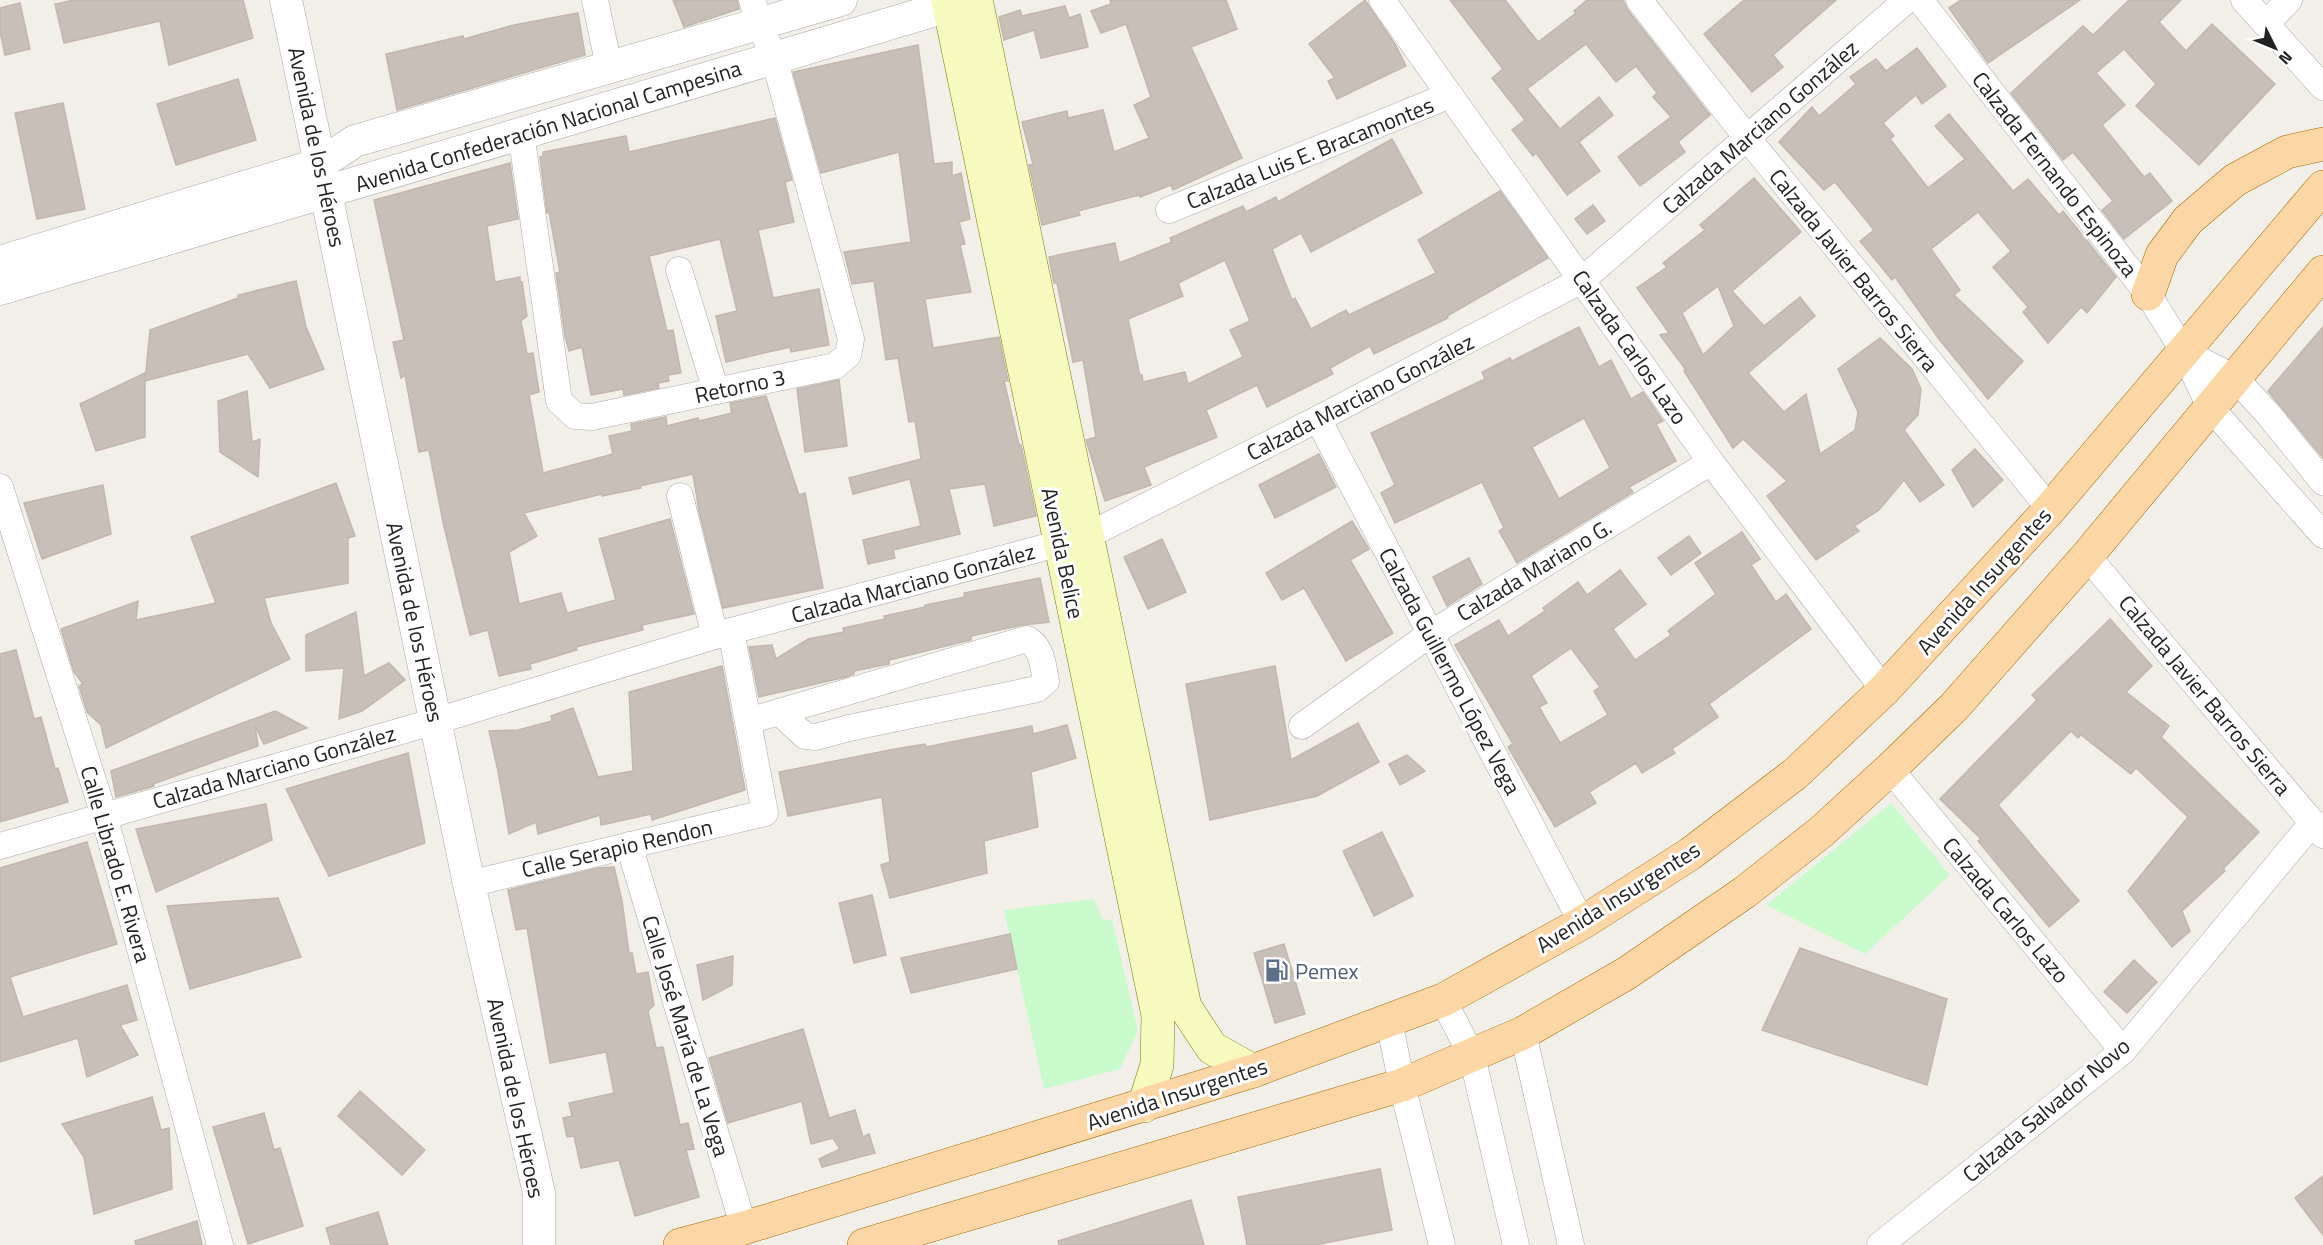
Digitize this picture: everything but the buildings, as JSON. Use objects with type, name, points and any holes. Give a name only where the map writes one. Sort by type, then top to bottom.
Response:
[{"type":"main road","name":"Avenida Belice","points":[[957,2],[1074,540],[1185,1007],[1212,1048],[1254,1071]]},
{"type":"main road","points":[[2148,294],[2162,255],[2188,220],[2235,180],[2287,152],[2323,144]]},
{"type":"main road","name":"Avenida Insurgentes","points":[[680,1245],[744,1228],[1254,1071],[1443,1000],[1582,923],[1690,854],[1795,774],[1884,690],[2050,509],[2323,187]]},
{"type":"main road","points":[[864,1245],[1402,1084],[1523,1033],[1627,973],[1746,892],[1821,832],[1954,706],[2087,556],[2323,272]]},
{"type":"main road","name":"Avenida Belice","points":[[1074,540],[1158,1014],[1157,1065],[1144,1106]]},
{"type":"street","name":"Avenida de los Héroes","points":[[286,0],[469,884],[539,1193],[539,1245]]},
{"type":"street","points":[[595,0],[609,67]]},
{"type":"street","name":"Avenida Confederación Nacional Campesina","points":[[323,178],[355,141],[609,67],[756,12],[841,0]]},
{"type":"street","name":"Calzada Carlos Lazo","points":[[1382,0],[1712,462],[1884,690]]},
{"type":"street","name":"Calzada Javier Barros Sierra","points":[[1639,0],[1748,139],[2050,509]]},
{"type":"street","name":"Calzada Marciano González","points":[[0,846],[436,721],[723,634],[1074,540],[1318,419],[1582,280],[1907,0]]},
{"type":"street","name":"Calzada Fernando Espinoza","points":[[1920,0],[2148,294],[2184,352],[2210,407],[2323,535]]},
{"type":"street","points":[[2244,0],[2323,87]]},
{"type":"street","points":[[2266,24],[2289,0]]},
{"type":"street","name":"Avenida Confederación Nacional Campesina","points":[[0,289],[60,258],[323,178],[521,134],[957,2]]},
{"type":"street","name":"Retorno 3","points":[[521,134],[559,401],[575,416],[592,417],[835,366],[848,355],[851,339],[774,58],[756,12]]},
{"type":"street","name":"Calzada Luis E. Bracamontes","points":[[1169,210],[1450,95]]},
{"type":"street","name":"Avenida Confederación Nacional Campesina","points":[[0,262],[60,258]]},
{"type":"street","points":[[679,270],[716,391]]},
{"type":"street","points":[[2184,352],[2235,378],[2323,482]]},
{"type":"street","name":"Calzada Guillermo López Vega","points":[[1318,419],[1582,923]]},
{"type":"street","name":"Calzada Mariano G.","points":[[1302,726],[1430,634],[1712,462]]},
{"type":"street","name":"Calle Librado E. Rivera","points":[[0,487],[105,815],[220,1245]]},
{"type":"street","points":[[680,496],[748,721],[779,711],[1028,639],[1035,643],[1039,650],[1046,681],[1037,689],[816,737],[805,736],[779,711]]},
{"type":"street","name":"Calzada Javier Barros Sierra","points":[[2087,556],[2318,828]]},
{"type":"street","name":"Calle Serapio Rendon","points":[[469,884],[765,813],[748,721]]},
{"type":"street","name":"Calzada Carlos Lazo","points":[[1890,769],[2123,1051]]},
{"type":"street","name":"Calzada Salvador Novo","points":[[1880,1245],[2123,1051],[2318,828]]},
{"type":"street","name":"Calle José María de La Vega","points":[[629,845],[744,1228]]},
{"type":"street","points":[[1443,1000],[1472,1056],[1516,1245]]},
{"type":"street","points":[[1389,1020],[1402,1084],[1442,1245]]},
{"type":"street","points":[[1523,1033],[1571,1245]]},
{"type":"green space","points":[[1891,803],[1950,875],[1865,954],[1766,905]]},
{"type":"green space","points":[[1094,899],[1102,919],[1112,920],[1138,1031],[1120,1069],[1044,1089],[1004,910]]},
{"type":"place","name":"Pemex","points":[[1277,971]]}]
